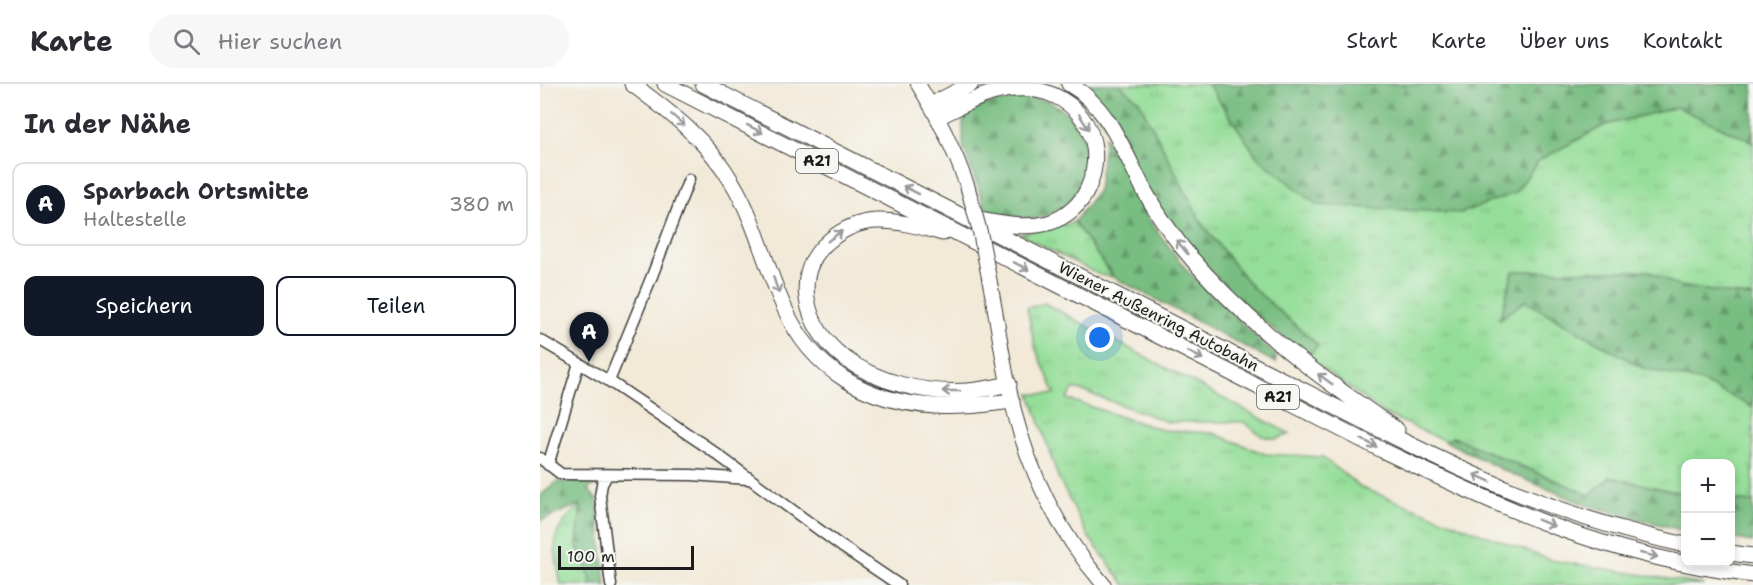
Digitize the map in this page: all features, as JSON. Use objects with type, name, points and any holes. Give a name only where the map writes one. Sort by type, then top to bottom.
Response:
[{"type":"highway","points":[[632,84],[689,129],[730,178],[751,216],[792,325],[802,341],[826,367],[859,388],[915,404],[957,406],[1012,401]]},
{"type":"highway","name":"Wiener Außenring Autobahn","points":[[665,84],[1363,441],[1491,501],[1555,526],[1625,549],[1700,566],[1753,574]]},
{"type":"highway","name":"Wiener Außenring Autobahn","points":[[703,84],[1442,460],[1562,510],[1681,544]]},
{"type":"highway","points":[[934,111],[971,84]]},
{"type":"highway","points":[[1068,84],[1083,93],[1107,118],[1169,231],[1226,296],[1260,328],[1312,370],[1442,460]]},
{"type":"highway","points":[[934,111],[1015,88],[1041,91],[1054,95],[1076,110],[1084,120],[1094,144],[1095,169],[1086,192],[1080,202],[1061,218],[1020,226],[963,216]]},
{"type":"highway","points":[[969,240],[890,221],[875,221],[847,228],[826,243],[812,263],[806,287],[809,311],[822,336],[837,352],[858,367],[890,381],[948,392],[970,391],[1009,384]]},
{"type":"highway","points":[[1735,554],[1753,556]]},
{"type":"main road","points":[[918,84],[953,148],[967,185],[980,232],[1012,401],[1020,432],[1040,487],[1072,543],[1104,585]]},
{"type":"street","points":[[609,381],[652,276],[688,179]]},
{"type":"street","points":[[540,340],[609,381],[707,447],[841,546],[899,585]]},
{"type":"street","points":[[579,363],[544,461],[561,474],[692,475],[748,479]]},
{"type":"street","points":[[607,475],[602,484],[600,496],[610,585]]},
{"type":"green space","points":[[1078,84],[1119,84],[1139,101],[1202,224],[1252,287],[1318,345],[1307,357],[1233,296],[1168,221]]},
{"type":"green space","points":[[1119,84],[1208,84],[1258,158],[1515,193],[1539,160],[1605,125],[1677,107],[1753,142],[1753,297],[1678,286],[1649,271],[1513,271],[1500,318],[1525,301],[1643,368],[1702,382],[1753,407],[1753,502],[1735,500],[1735,459],[1681,459],[1681,493],[1610,477],[1590,495],[1453,437],[1445,441],[1385,414],[1307,357],[1318,345],[1252,287],[1202,224],[1139,101]]},
{"type":"green space","points":[[1208,84],[1753,84],[1753,142],[1677,107],[1605,125],[1539,160],[1515,193],[1461,213],[1317,205],[1258,158]]},
{"type":"green space","points":[[1018,97],[1050,102],[1066,113],[1076,124],[1086,150],[1087,163],[1078,190],[1061,208],[1039,217],[1016,218],[986,210],[963,146],[963,122],[974,108]]},
{"type":"green space","points":[[1105,136],[1151,223],[1189,273],[1276,356],[1276,363],[1113,277],[1074,222],[1098,190]]},
{"type":"green space","points":[[1074,222],[1113,277],[1100,275],[1019,234]]},
{"type":"green space","points":[[1513,271],[1649,271],[1678,286],[1753,297],[1753,407],[1702,382],[1643,368],[1525,301],[1500,319]]},
{"type":"green space","points":[[1044,303],[1290,434],[1276,439],[1262,436],[1244,422],[1168,422],[1074,388],[1067,399],[1162,430],[1213,433],[1265,454],[1322,457],[1362,488],[1551,560],[1705,585],[1125,585],[1088,536],[1058,477],[1030,394],[1055,394],[1035,347],[1027,308]]},
{"type":"green space","points":[[1453,437],[1590,495],[1610,477],[1681,493],[1681,530],[1586,505],[1505,471],[1445,441]]},
{"type":"green space","points":[[593,480],[595,485],[588,489],[597,500],[606,585],[591,585],[590,576],[577,546],[581,504],[540,521],[540,496],[557,482]]},
{"type":"green space","points":[[1735,500],[1753,502],[1753,542],[1735,539]]},
{"type":"green space","points":[[581,504],[577,546],[590,576],[591,585],[561,585],[556,559],[556,540],[563,524]]},
{"type":"place","name":"Sparbach Ortsmitte","points":[[589,362]]}]
